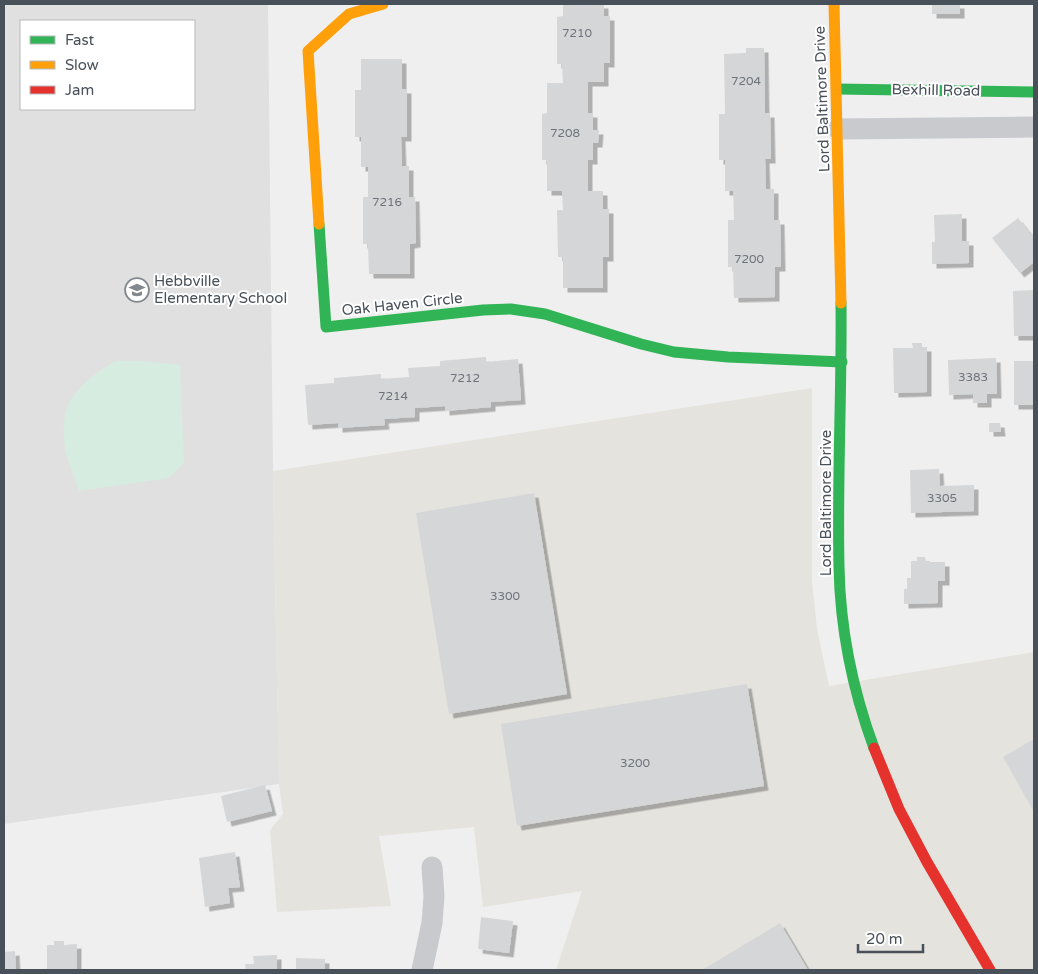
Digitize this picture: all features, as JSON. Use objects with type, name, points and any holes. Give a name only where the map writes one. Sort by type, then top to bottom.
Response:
[{"type":"street","name":"Oak Haven Circle","points":[[383,4],[349,14],[308,51],[326,327],[484,310],[511,309],[544,314],[641,344],[674,352],[728,357],[842,362]]},
{"type":"street","name":"Lord Baltimore Drive","points":[[834,4],[842,362],[839,567],[845,631],[856,688],[873,746],[899,809],[927,862],[990,970]]},
{"type":"street","name":"Bexhill Road","points":[[837,89],[1034,92]]},
{"type":"street","points":[[838,128],[1034,128]]},
{"type":"street","points":[[422,970],[432,923],[434,896],[432,868]]},
{"type":"shaded area","name":"Hebbville Elementary School","points":[[4,4],[268,4],[273,471],[279,784],[4,824]]},
{"type":"shaded area","points":[[812,388],[812,581],[817,629],[829,686],[1034,652],[1034,970],[556,970],[582,891],[483,907],[474,827],[379,836],[391,906],[277,912],[270,830],[283,814],[279,784],[273,471]]},
{"type":"green space","points":[[116,361],[143,361],[180,365],[184,463],[169,478],[79,491],[65,447],[64,427],[67,408],[81,387],[102,369]]},
{"type":"building","points":[[563,4],[604,4],[604,16],[610,16],[610,63],[604,63],[604,82],[588,82],[588,113],[593,113],[593,130],[599,130],[598,143],[593,143],[593,160],[588,160],[588,191],[603,191],[603,209],[609,209],[609,257],[603,257],[603,288],[563,288],[563,257],[558,257],[557,210],[563,210],[562,191],[547,191],[547,160],[542,160],[542,114],[547,113],[547,83],[563,83],[562,64],[557,64],[557,17],[563,16]]},
{"type":"building","points":[[932,4],[960,4],[960,14],[932,14]]},
{"type":"building","points":[[746,48],[764,48],[765,113],[770,113],[771,159],[765,159],[766,189],[774,189],[774,220],[780,220],[781,267],[775,267],[775,297],[734,298],[733,267],[728,267],[728,220],[734,220],[733,191],[725,191],[725,160],[719,160],[719,114],[725,114],[724,54],[746,53]]},
{"type":"building","points":[[361,59],[402,59],[402,89],[407,89],[407,137],[401,137],[402,166],[409,166],[409,197],[415,197],[416,243],[410,244],[410,274],[369,274],[368,244],[363,244],[363,197],[368,197],[368,167],[361,167],[361,137],[355,137],[355,90],[361,90]]},
{"type":"building","points":[[962,214],[962,241],[969,241],[969,263],[932,264],[932,242],[935,242],[934,215]]},
{"type":"building","points":[[1018,218],[1034,238],[1034,262],[1020,273],[992,238]]},
{"type":"building","points":[[1034,290],[1034,336],[1014,336],[1013,291]]},
{"type":"building","points":[[912,343],[922,343],[922,347],[927,347],[927,392],[894,393],[893,348],[913,348]]},
{"type":"building","points":[[486,357],[486,362],[518,359],[521,400],[491,402],[491,407],[445,411],[445,406],[415,408],[415,417],[384,419],[385,425],[338,428],[338,423],[308,425],[305,385],[334,383],[334,378],[381,374],[381,379],[409,377],[408,368],[440,366],[440,361]]},
{"type":"building","points":[[996,358],[997,394],[987,394],[987,403],[973,403],[973,394],[949,395],[948,360]]},
{"type":"building","points":[[1014,361],[1034,361],[1034,405],[1014,405]]},
{"type":"building","points":[[989,423],[1000,423],[1001,432],[989,432]]},
{"type":"building","points":[[939,469],[940,486],[974,485],[974,511],[911,513],[910,470]]},
{"type":"building","points":[[534,493],[567,694],[449,714],[416,513]]},
{"type":"building","points":[[917,557],[925,557],[926,562],[945,562],[945,581],[938,581],[938,603],[904,604],[904,589],[907,589],[907,578],[911,578],[911,561],[917,561]]},
{"type":"building","points":[[747,684],[764,786],[517,826],[501,724]]},
{"type":"building","points":[[1034,739],[1034,812],[1003,757]]},
{"type":"building","points":[[265,785],[272,811],[227,822],[221,796]]},
{"type":"building","points":[[235,852],[240,887],[228,888],[230,903],[205,907],[199,858]]},
{"type":"building","points":[[481,917],[513,921],[509,953],[478,949]]},
{"type":"building","points":[[780,923],[808,970],[702,970]]},
{"type":"building","points":[[54,941],[64,941],[64,945],[77,944],[77,970],[47,970],[47,945],[54,945]]},
{"type":"building","points":[[15,951],[16,970],[4,970],[4,952]]},
{"type":"building","points":[[277,955],[277,970],[246,970],[245,964],[254,964],[253,956]]},
{"type":"building","points":[[296,958],[325,959],[325,970],[296,970]]},
{"type":"traffic: fast","points":[[837,89],[1034,92]]},
{"type":"traffic: fast","points":[[319,224],[326,327],[483,310],[511,309],[545,314],[641,344],[674,352],[728,357],[842,362]]},
{"type":"traffic: fast","points":[[841,303],[840,589],[849,658],[860,704],[874,748]]},
{"type":"traffic: slow","points":[[319,224],[308,51],[349,14],[383,4]]},
{"type":"traffic: slow","points":[[834,4],[841,303]]},
{"type":"traffic: jam","points":[[874,748],[899,809],[927,862],[990,970]]},
{"type":"place","name":"Hebbville Elementary School","points":[[137,290]]}]
